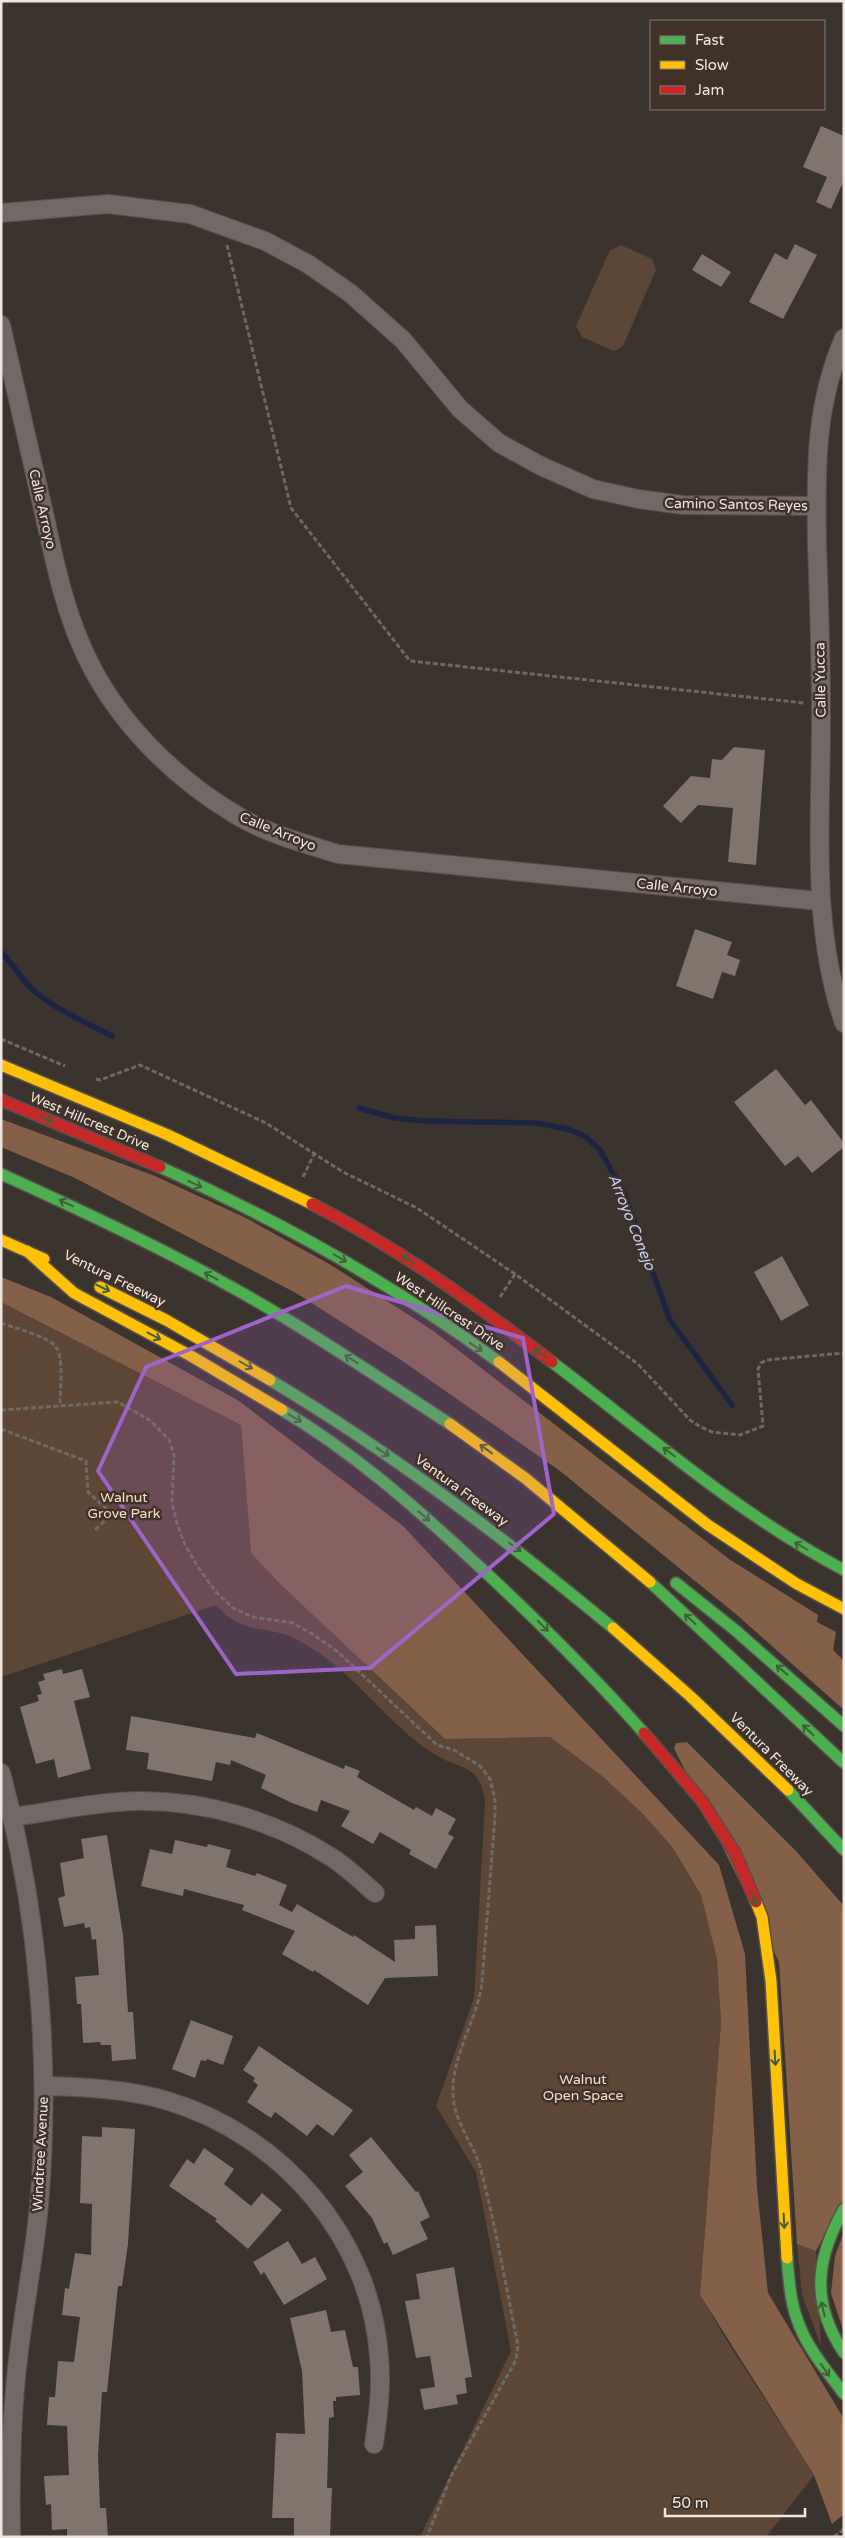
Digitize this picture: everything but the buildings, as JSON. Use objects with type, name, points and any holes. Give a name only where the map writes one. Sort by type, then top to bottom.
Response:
[{"type":"main road","name":"West Hillcrest Drive","points":[[1,1065],[202,1149],[332,1214],[388,1247],[500,1322],[763,1523],[844,1570]]},
{"type":"main road","name":"West Hillcrest Drive","points":[[1,1100],[108,1144],[241,1205],[367,1273],[497,1361],[730,1541],[773,1570],[844,1609]]},
{"type":"main road","points":[[1,1174],[122,1229],[234,1288],[400,1390],[622,1544]]},
{"type":"main road","name":"Ventura Freeway","points":[[1,1240],[62,1268]]},
{"type":"main road","points":[[27,1251],[74,1293],[191,1356],[305,1424],[374,1474],[429,1520],[527,1610],[601,1686],[702,1801],[735,1853],[762,1917],[771,1981],[785,2238],[791,2296],[797,2320],[808,2344],[844,2394]]},
{"type":"main road","name":"Ventura Freeway","points":[[89,1281],[159,1316],[322,1412],[413,1472],[524,1554],[694,1698],[744,1746],[844,1850]]},
{"type":"main road","points":[[525,1478],[647,1579],[844,1763]]},
{"type":"main road","points":[[669,1578],[735,1630],[844,1726]]},
{"type":"main road","points":[[844,2209],[832,2226],[822,2258],[819,2288],[824,2315],[836,2343],[844,2353]]},
{"type":"street","name":"Camino Santos Reyes","points":[[1,213],[108,204],[190,214],[266,242],[308,264],[350,293],[403,340],[460,409],[499,443],[541,466],[593,489],[638,499],[683,505],[816,506]]},
{"type":"street","name":"Calle Arroyo","points":[[1,325],[66,608],[91,665],[118,706],[155,752],[192,784],[233,814],[278,834],[338,854],[820,901]]},
{"type":"street","name":"Calle Yucca","points":[[844,338],[832,364],[820,416],[816,459],[821,708],[820,901],[826,951],[835,998],[844,1023]]},
{"type":"street","name":"Windtree Avenue","points":[[1,1773],[13,1817],[27,1889],[36,1966],[44,2086],[39,2206],[18,2358],[11,2430],[10,2537]]},
{"type":"street","points":[[13,1817],[136,1801],[208,1808],[250,1819],[311,1845],[350,1871],[375,1893]]},
{"type":"street","points":[[44,2086],[91,2087],[139,2093],[191,2110],[251,2139],[277,2159],[307,2188],[334,2224],[352,2257],[370,2304],[378,2347],[380,2380],[374,2444]]},
{"type":"path","points":[[225,228],[227,248],[291,508],[410,661],[794,701],[821,708]]},
{"type":"path","points":[[1,1039],[72,1068]]},
{"type":"path","points":[[89,1076],[100,1080],[140,1065],[266,1123],[315,1152],[343,1172],[417,1208],[515,1274],[638,1364],[690,1420],[712,1432],[740,1435],[763,1426],[758,1368],[766,1360],[844,1353]]},
{"type":"path","points":[[303,1177],[315,1152]]},
{"type":"path","points":[[499,1298],[515,1274]]},
{"type":"path","points":[[1,1323],[47,1341],[56,1347],[60,1358],[60,1406]]},
{"type":"path","points":[[1,1430],[86,1461],[88,1492],[112,1514],[94,1532]]},
{"type":"path","points":[[834,2537],[844,2529]]},
{"type":"highlighted area","points":[[346,1286],[523,1338],[554,1514],[370,1668],[236,1674],[98,1471],[146,1367]]},
{"type":"green space","points":[[621,245],[652,259],[656,270],[623,346],[614,351],[582,337],[576,326],[610,250]]},
{"type":"green space","name":"Walnut Open Space","points":[[1,1302],[81,1340],[241,1425],[251,1553],[279,1583],[445,1739],[550,1737],[602,1776],[641,1812],[673,1848],[701,1895],[717,1959],[721,2023],[700,2295],[725,2338],[814,2475],[766,2537],[420,2537],[511,2351],[476,2172],[436,2106],[474,1998],[485,1801],[482,1789],[474,1774],[434,1754],[417,1742],[327,1659],[290,1636],[241,1624],[225,1614],[216,1605],[1,1677]]},
{"type":"green space","points":[[797,2244],[816,2251],[821,2346],[802,2295]]},
{"type":"shaded area","points":[[1,1119],[155,1176],[246,1218],[331,1265],[432,1330],[729,1559],[818,1615],[817,1622],[836,1632],[833,1650],[844,1661],[844,1710],[737,1615],[560,1471],[401,1360],[296,1293],[75,1178],[1,1147]]},
{"type":"shaded area","points":[[1,1277],[51,1297],[239,1401],[403,1526],[719,1865],[745,1954],[757,2188],[768,2293],[844,2419],[844,2514],[832,2524],[814,2475],[700,2295],[721,2023],[717,1959],[701,1895],[673,1848],[641,1812],[602,1776],[550,1737],[445,1739],[279,1583],[251,1553],[241,1425],[1,1302]]},
{"type":"shaded area","points":[[687,1742],[796,1851],[844,1906],[844,2199],[816,2251],[797,2244],[779,1962],[674,1748],[676,1743]]},
{"type":"shaded area","points":[[844,2232],[844,2333],[831,2293],[835,2256]]},
{"type":"waterway","name":"Arroyo Conejo","points":[[1,952],[28,985],[47,1001],[112,1036]]},
{"type":"waterway","name":"Arroyo Conejo","points":[[359,1108],[395,1118],[425,1121],[536,1123],[568,1129],[586,1137],[600,1150],[624,1193],[670,1320],[732,1405]]},
{"type":"traffic: fast","points":[[160,1167],[249,1209],[377,1280],[459,1333],[499,1362]]},
{"type":"traffic: fast","points":[[1,1174],[136,1237],[245,1295],[334,1349],[450,1424]]},
{"type":"traffic: fast","points":[[552,1362],[730,1499],[805,1548],[844,1570]]},
{"type":"traffic: fast","points":[[270,1380],[359,1436],[446,1497],[613,1628]]},
{"type":"traffic: fast","points":[[282,1410],[357,1461],[426,1518],[493,1579],[581,1665],[644,1733]]},
{"type":"traffic: fast","points":[[650,1582],[844,1763]]},
{"type":"traffic: fast","points":[[676,1583],[735,1630],[844,1726]]},
{"type":"traffic: fast","points":[[788,1790],[844,1850]]},
{"type":"traffic: fast","points":[[844,2209],[827,2246],[821,2281],[826,2317],[833,2335],[844,2353]]},
{"type":"traffic: fast","points":[[787,2258],[791,2297],[801,2329],[818,2358],[844,2394]]},
{"type":"traffic: slow","points":[[1,1065],[168,1135],[312,1204]]},
{"type":"traffic: slow","points":[[1,1240],[44,1259]]},
{"type":"traffic: slow","points":[[27,1251],[74,1293],[191,1356],[282,1410]]},
{"type":"traffic: slow","points":[[100,1287],[166,1320],[270,1380]]},
{"type":"traffic: slow","points":[[499,1362],[708,1525],[797,1584],[844,1609]]},
{"type":"traffic: slow","points":[[450,1424],[525,1478],[650,1582]]},
{"type":"traffic: slow","points":[[613,1628],[690,1696],[788,1790]]},
{"type":"traffic: slow","points":[[756,1902],[762,1917],[771,1981],[787,2258]]},
{"type":"traffic: jam","points":[[1,1100],[160,1167]]},
{"type":"traffic: jam","points":[[312,1204],[406,1258],[495,1319],[552,1362]]},
{"type":"traffic: jam","points":[[644,1733],[702,1801],[735,1853],[756,1902]]},
{"type":"park label","name":"Walnut Grove Park","points":[[124,1505]]}]
